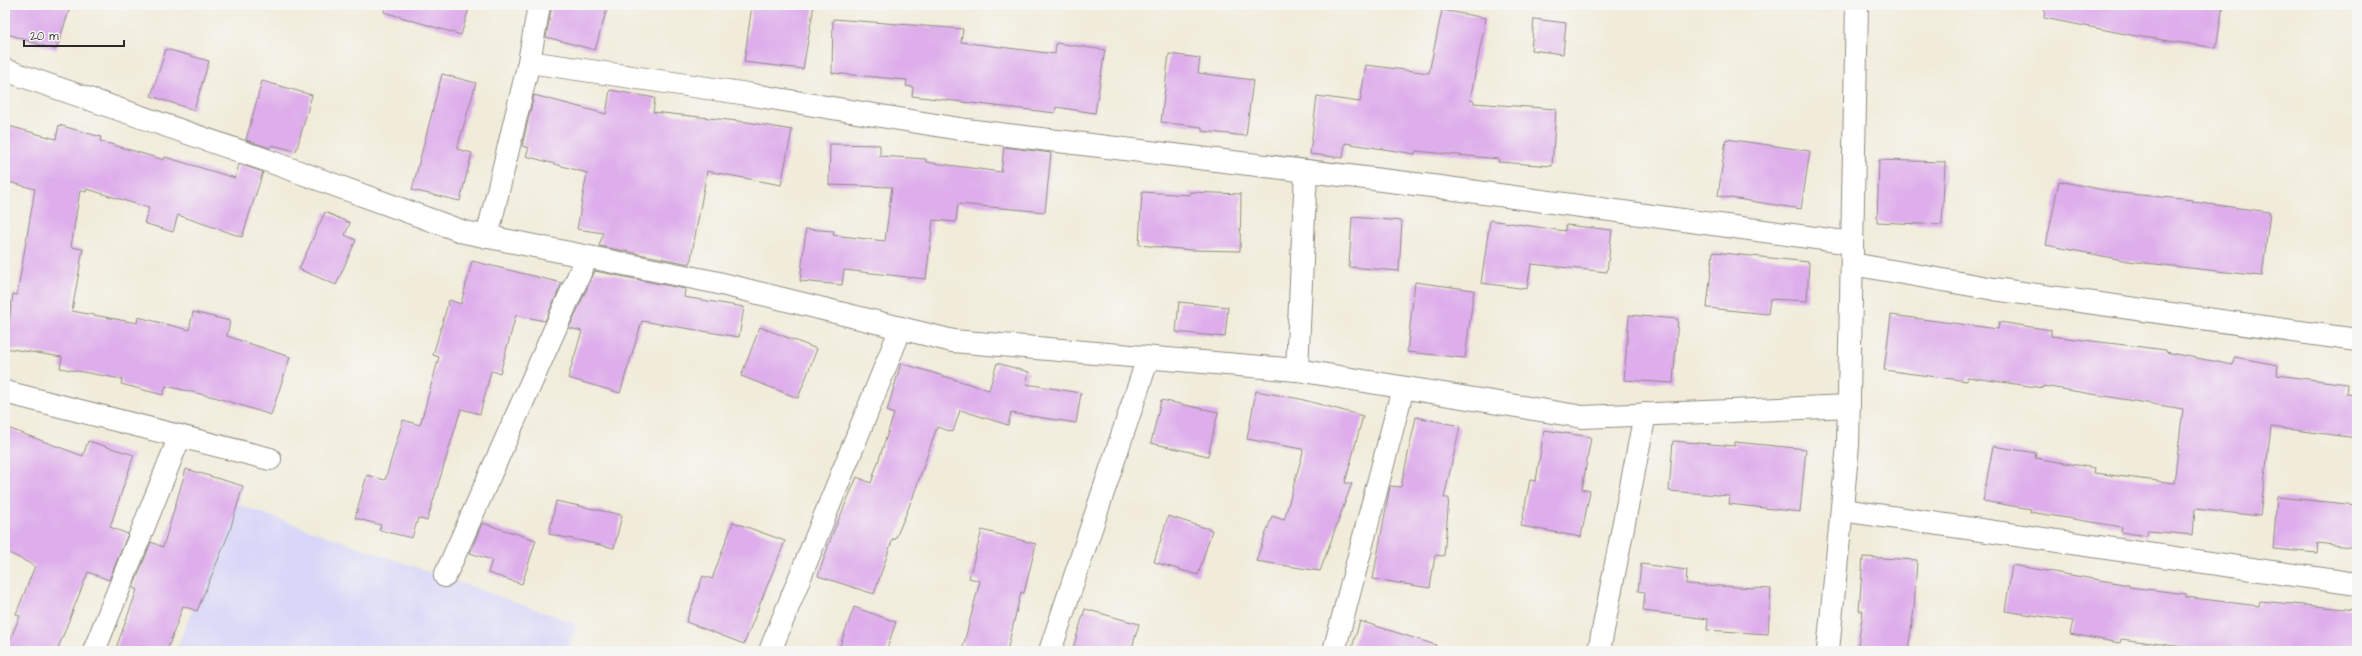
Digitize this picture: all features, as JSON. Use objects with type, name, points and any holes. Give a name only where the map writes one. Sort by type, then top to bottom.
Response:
[{"type":"street","points":[[487,237],[529,62],[539,5]]},
{"type":"street","points":[[1828,651],[1848,445],[1858,5]]},
{"type":"street","points":[[529,62],[741,92],[966,130],[1306,171],[1852,254],[1994,288],[2357,340]]},
{"type":"street","points":[[5,70],[263,159],[464,232],[714,282],[953,341],[1297,370],[1583,417],[1849,406]]},
{"type":"street","points":[[1297,370],[1306,171]]},
{"type":"street","points":[[445,576],[587,257]]},
{"type":"street","points":[[770,651],[901,328]]},
{"type":"street","points":[[1050,651],[1148,358]]},
{"type":"street","points":[[1334,651],[1403,388]]},
{"type":"street","points":[[5,392],[270,459]]},
{"type":"street","points":[[1599,651],[1645,414]]},
{"type":"street","points":[[94,651],[180,436]]},
{"type":"street","points":[[1842,510],[2357,584]]},
{"type":"shaded area","points":[[234,503],[577,624],[567,651],[176,651]]},
{"type":"building","points":[[5,5],[71,5],[56,50],[5,33]]},
{"type":"building","points":[[385,5],[470,5],[461,35],[384,12]]},
{"type":"building","points":[[552,5],[608,5],[595,50],[546,37]]},
{"type":"building","points":[[752,5],[814,5],[803,69],[744,62]]},
{"type":"building","points":[[2045,5],[2223,5],[2216,48],[2136,36],[2044,18]]},
{"type":"building","points":[[1442,10],[1486,18],[1470,100],[1474,101],[1474,103],[1556,109],[1552,166],[1498,162],[1499,159],[1416,151],[1415,154],[1345,143],[1343,158],[1310,154],[1317,96],[1360,102],[1366,65],[1429,73]]},
{"type":"building","points":[[833,19],[963,29],[961,42],[1055,54],[1056,43],[1105,50],[1095,113],[1056,107],[1055,113],[912,96],[913,87],[906,86],[907,80],[832,73]]},
{"type":"building","points":[[1534,19],[1566,23],[1563,54],[1531,50]]},
{"type":"building","points":[[166,49],[209,61],[194,110],[151,96]]},
{"type":"building","points":[[1169,54],[1200,58],[1198,73],[1253,80],[1246,136],[1202,131],[1202,127],[1161,122]]},
{"type":"building","points":[[442,74],[476,83],[457,149],[472,153],[460,201],[412,190]]},
{"type":"building","points":[[262,81],[312,95],[296,151],[272,145],[270,148],[246,140]]},
{"type":"building","points":[[610,90],[655,98],[653,112],[747,122],[792,130],[781,185],[707,171],[690,264],[599,246],[603,233],[577,229],[587,173],[526,156],[529,148],[522,146],[534,95],[606,114]]},
{"type":"building","points":[[5,125],[56,139],[59,125],[101,137],[100,141],[164,160],[165,157],[235,178],[239,164],[263,172],[242,237],[178,215],[173,232],[144,223],[149,208],[87,189],[86,192],[80,190],[71,247],[83,249],[72,311],[137,323],[138,317],[189,330],[193,312],[230,321],[227,336],[290,357],[271,415],[218,398],[166,386],[163,395],[121,384],[122,379],[60,368],[62,357],[5,348],[13,294],[17,295],[35,189],[5,181]]},
{"type":"building","points":[[1726,139],[1810,151],[1801,209],[1718,196]]},
{"type":"building","points":[[830,144],[880,145],[880,156],[926,159],[926,162],[1001,172],[1004,147],[1051,153],[1045,212],[958,204],[956,222],[933,220],[926,279],[844,270],[842,285],[800,281],[806,229],[834,231],[833,235],[885,241],[892,187],[829,185]]},
{"type":"building","points":[[1879,160],[1945,162],[1942,225],[1877,222]]},
{"type":"building","points":[[2059,181],[2119,193],[2193,200],[2193,202],[2270,212],[2262,276],[2128,261],[2046,245]]},
{"type":"building","points":[[1142,192],[1190,195],[1190,192],[1241,194],[1240,251],[1190,250],[1139,245]]},
{"type":"building","points":[[325,212],[350,223],[345,235],[356,240],[336,285],[299,269]]},
{"type":"building","points":[[1352,217],[1402,221],[1399,271],[1349,267]]},
{"type":"building","points":[[1490,220],[1565,231],[1566,225],[1612,230],[1607,272],[1531,264],[1527,289],[1481,283]]},
{"type":"building","points":[[1713,252],[1809,262],[1807,301],[1770,299],[1768,314],[1707,308]]},
{"type":"building","points":[[472,261],[562,283],[545,321],[516,315],[500,373],[491,371],[480,414],[461,409],[427,521],[418,518],[412,538],[379,530],[381,525],[355,518],[367,475],[385,480],[403,420],[420,425],[439,357],[433,355],[449,300],[461,304]]},
{"type":"building","points":[[595,271],[685,289],[684,297],[744,307],[739,337],[642,321],[620,393],[568,378],[582,331],[569,328]]},
{"type":"building","points":[[1415,282],[1474,290],[1465,358],[1407,352]]},
{"type":"building","points":[[1179,302],[1228,307],[1225,337],[1176,332]]},
{"type":"building","points":[[1629,315],[1678,319],[1673,383],[1624,380]]},
{"type":"building","points":[[1891,315],[1998,329],[1999,322],[2051,330],[2051,336],[2166,350],[2166,352],[2233,365],[2234,357],[2278,365],[2277,375],[2347,384],[2346,394],[2357,395],[2357,438],[2271,427],[2260,516],[2195,509],[2193,535],[2148,531],[2147,536],[2121,532],[2122,527],[2030,512],[2031,509],[1983,501],[1993,446],[2036,453],[2035,458],[2095,468],[2094,473],[2174,483],[2183,409],[2043,386],[2043,388],[1967,377],[1967,381],[1884,370]]},
{"type":"building","points":[[760,327],[817,349],[798,398],[741,376]]},
{"type":"building","points":[[901,363],[989,390],[997,363],[1029,372],[1026,384],[1081,393],[1076,423],[1011,413],[1008,425],[960,410],[953,432],[937,427],[913,497],[895,540],[893,538],[874,594],[818,576],[832,535],[857,477],[871,483],[894,414],[887,411]]},
{"type":"building","points":[[1256,391],[1300,399],[1363,416],[1345,483],[1352,483],[1320,571],[1256,561],[1272,516],[1284,520],[1303,452],[1302,449],[1247,439]]},
{"type":"building","points":[[1161,400],[1218,412],[1208,456],[1151,443]]},
{"type":"building","points":[[1416,417],[1460,426],[1444,498],[1449,498],[1444,556],[1435,555],[1430,588],[1373,579],[1390,486],[1401,487]]},
{"type":"building","points":[[5,427],[83,456],[88,441],[134,455],[110,527],[128,534],[109,580],[88,572],[57,651],[5,651],[20,616],[16,614],[35,566],[5,551]]},
{"type":"building","points":[[1544,430],[1591,437],[1582,489],[1590,491],[1581,537],[1521,526],[1530,480],[1536,481]]},
{"type":"building","points":[[1673,441],[1735,446],[1735,442],[1806,449],[1800,512],[1729,504],[1730,496],[1669,491]]},
{"type":"building","points":[[186,469],[243,486],[229,533],[197,611],[183,606],[167,651],[115,651],[137,590],[133,588],[151,542],[163,547]]},
{"type":"building","points":[[2277,497],[2357,505],[2357,548],[2318,543],[2317,553],[2273,549]]},
{"type":"building","points":[[556,501],[622,515],[614,548],[549,534]]},
{"type":"building","points":[[1168,516],[1212,530],[1198,575],[1154,562]]},
{"type":"building","points":[[733,522],[785,541],[744,644],[686,622],[703,576],[712,579]]},
{"type":"building","points":[[482,523],[536,540],[522,584],[488,573],[492,560],[470,553]]},
{"type":"building","points":[[982,530],[1036,544],[1024,593],[1021,592],[1007,651],[962,651],[980,581],[969,578]]},
{"type":"building","points":[[1863,557],[1917,560],[1914,609],[1908,651],[1857,651],[1863,611],[1859,611]]},
{"type":"building","points":[[1641,564],[1687,570],[1686,584],[1771,589],[1768,634],[1707,630],[1708,619],[1643,611],[1645,592],[1638,591]]},
{"type":"building","points":[[2012,565],[2129,585],[2129,587],[2186,594],[2186,597],[2259,606],[2260,601],[2357,610],[2357,651],[2183,651],[2184,647],[2121,639],[2120,643],[2070,634],[2073,621],[2005,611]]},
{"type":"building","points":[[854,607],[896,622],[886,651],[838,651]]},
{"type":"building","points":[[1085,609],[1139,624],[1131,651],[1072,651]]},
{"type":"building","points":[[1360,621],[1436,645],[1435,651],[1351,651]]}]
